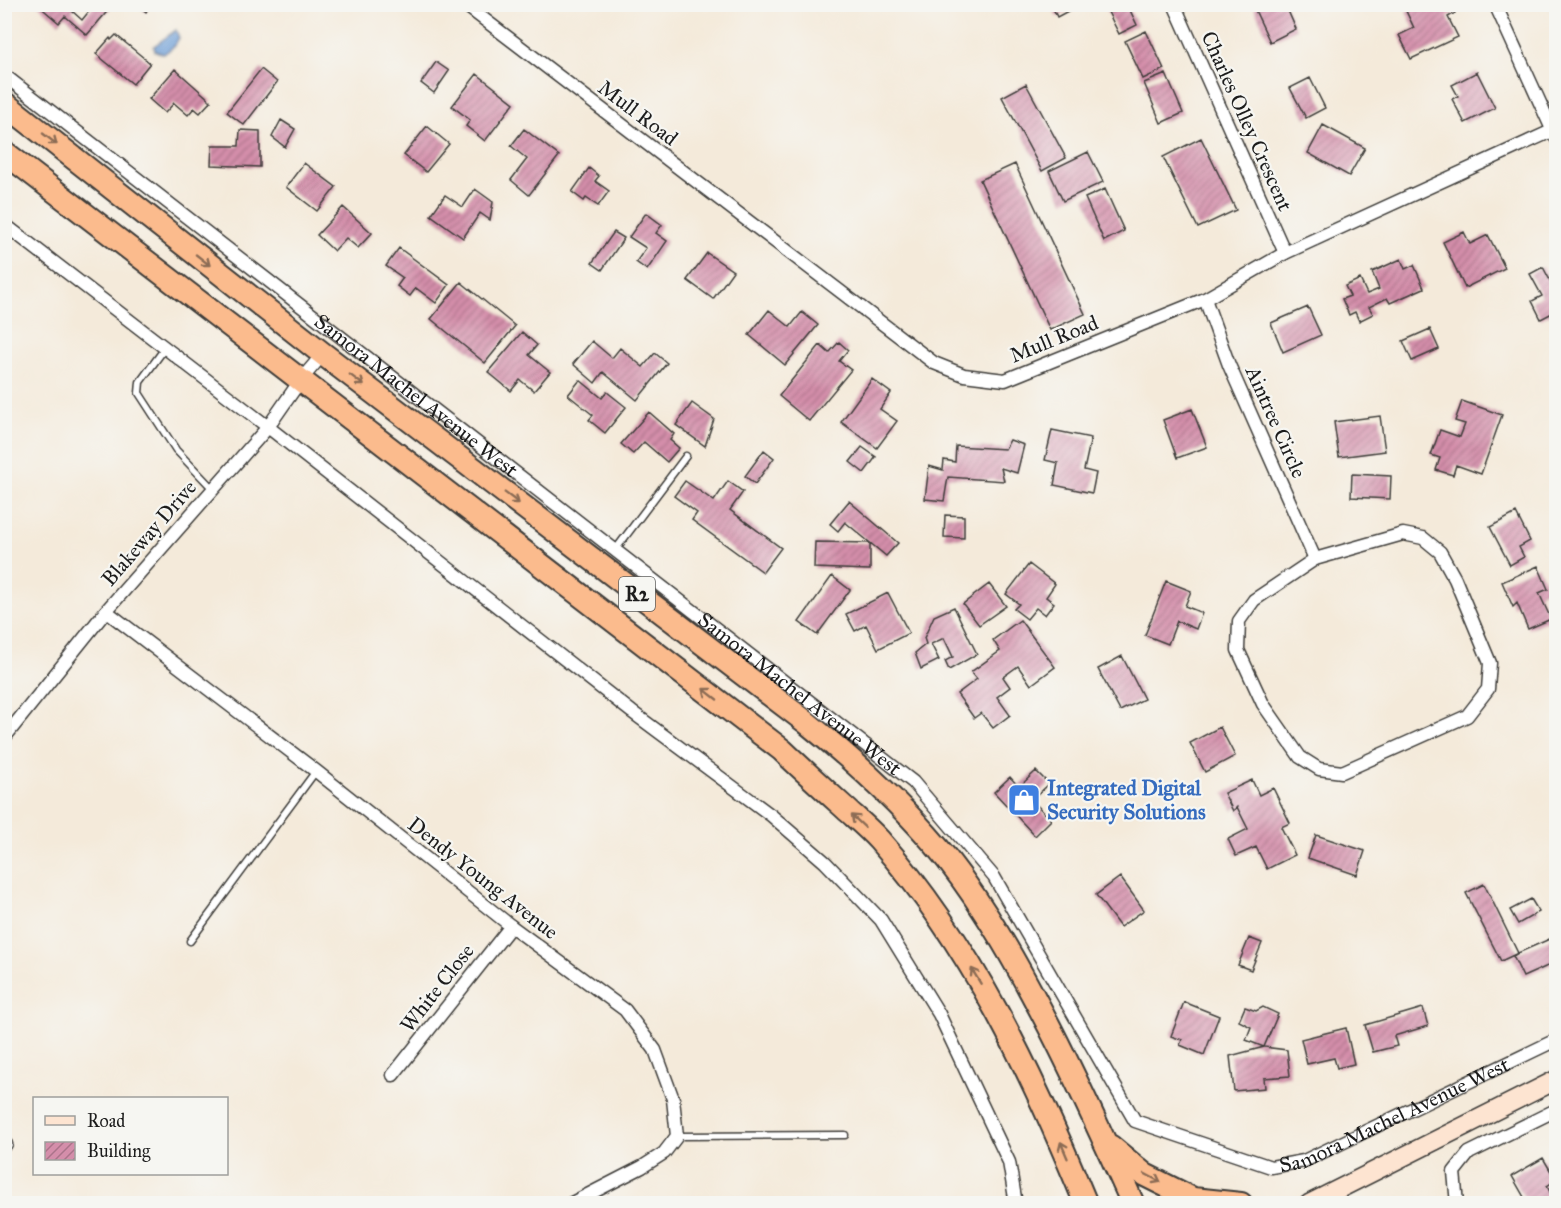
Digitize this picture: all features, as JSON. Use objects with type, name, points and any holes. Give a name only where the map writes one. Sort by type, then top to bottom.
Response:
[{"type":"highway","name":"Samora Machel Avenue West","points":[[4,103],[323,354],[806,722],[850,758],[892,799],[947,859],[1004,942],[1041,1011],[1133,1203]]},
{"type":"highway","name":"R2","points":[[4,152],[782,750],[878,839],[945,925],[992,1003],[1052,1122],[1086,1203]]},
{"type":"highway","points":[[1106,1143],[1145,1175],[1192,1199],[1240,1203]]},
{"type":"main road","points":[[1309,1203],[1557,1080]]},
{"type":"street","name":"Mull Road","points":[[464,4],[934,363],[964,375],[1005,380],[1205,299],[1285,253],[1555,132]]},
{"type":"street","name":"Charles Olley Crescent","points":[[1174,4],[1285,253]]},
{"type":"street","points":[[1496,4],[1555,132]]},
{"type":"street","name":"Samora Machel Avenue West","points":[[4,75],[913,782],[994,877],[1135,1121],[1271,1167],[1304,1161],[1557,1040]]},
{"type":"street","points":[[4,224],[632,712],[772,816],[825,862],[881,920],[939,1014],[1009,1162],[1016,1203]]},
{"type":"street","name":"Aintree Circle","points":[[1205,299],[1229,365],[1315,559]]},
{"type":"street","name":"Blakeway Drive","points":[[4,738],[106,611],[268,427],[300,381],[323,354]]},
{"type":"street","points":[[1403,534],[1423,538],[1440,552],[1455,579],[1490,663],[1488,689],[1467,716],[1342,772],[1319,769],[1300,757],[1263,704],[1238,650],[1239,621],[1254,600],[1315,559],[1403,534]]},
{"type":"street","name":"Dendy Young Avenue","points":[[106,611],[316,771],[511,926],[626,1010],[655,1050],[673,1099],[677,1136]]},
{"type":"street","name":"White Close","points":[[393,1075],[511,926]]},
{"type":"street","points":[[1456,1202],[1454,1172],[1469,1153],[1557,1110]]},
{"type":"street","points":[[570,1203],[642,1167],[664,1153],[677,1136]]},
{"type":"lane","points":[[165,348],[140,382],[139,393],[176,450],[213,489]]},
{"type":"lane","points":[[616,549],[686,456]]},
{"type":"lane","points":[[190,941],[316,771]]},
{"type":"lane","points":[[677,1136],[845,1135]]},
{"type":"water","points":[[176,30],[179,38],[174,46],[164,54],[155,51],[154,46]]},
{"type":"building","points":[[37,4],[78,4],[72,11],[82,20],[95,4],[108,4],[111,7],[87,35],[65,16],[59,23]]},
{"type":"building","points":[[136,4],[151,4],[146,12]]},
{"type":"building","points":[[1051,4],[1081,4],[1057,17]]},
{"type":"building","points":[[1104,4],[1127,4],[1137,25],[1119,34]]},
{"type":"building","points":[[1255,4],[1285,4],[1296,29],[1270,42],[1253,6]]},
{"type":"building","points":[[1420,4],[1451,4],[1455,13],[1448,17],[1458,37],[1411,59],[1399,35],[1414,28],[1406,11]]},
{"type":"building","points":[[1146,31],[1164,69],[1143,79],[1125,41]]},
{"type":"building","points":[[116,35],[150,63],[133,84],[96,54],[110,38],[111,40]]},
{"type":"building","points":[[436,62],[449,71],[434,93],[421,83]]},
{"type":"building","points":[[175,69],[211,101],[200,113],[194,108],[188,115],[174,103],[165,113],[149,99]]},
{"type":"building","points":[[261,69],[277,82],[244,125],[227,112]]},
{"type":"building","points":[[1477,72],[1495,108],[1465,123],[1452,99],[1458,96],[1452,85]]},
{"type":"building","points":[[477,74],[514,103],[485,141],[466,126],[470,120],[452,106]]},
{"type":"building","points":[[1166,74],[1183,113],[1161,123],[1144,83]]},
{"type":"building","points":[[1310,78],[1325,108],[1306,118],[1290,88]]},
{"type":"building","points":[[1026,84],[1066,158],[1042,171],[1002,97]]},
{"type":"building","points":[[281,120],[295,129],[285,147],[272,137]]},
{"type":"building","points":[[1323,125],[1365,148],[1349,176],[1308,153]]},
{"type":"building","points":[[427,126],[449,144],[426,172],[404,155]]},
{"type":"building","points":[[524,129],[559,156],[529,195],[511,180],[527,159],[511,146]]},
{"type":"building","points":[[240,130],[260,131],[260,167],[211,165],[212,146],[239,146]]},
{"type":"building","points":[[1201,138],[1236,210],[1198,228],[1163,157]]},
{"type":"building","points":[[1088,152],[1103,182],[1063,201],[1049,171]]},
{"type":"building","points":[[304,163],[336,187],[317,211],[286,187]]},
{"type":"building","points":[[1015,164],[1085,314],[1050,330],[980,180]]},
{"type":"building","points":[[589,168],[599,176],[595,181],[609,191],[598,206],[586,198],[584,201],[572,192]]},
{"type":"building","points":[[475,189],[493,202],[490,220],[480,213],[463,238],[431,215],[445,195],[463,207]]},
{"type":"building","points":[[1105,189],[1124,231],[1104,241],[1085,198]]},
{"type":"building","points":[[343,207],[372,233],[358,248],[346,238],[334,251],[317,235]]},
{"type":"building","points":[[646,213],[662,225],[656,233],[667,241],[647,270],[636,262],[646,248],[629,237]]},
{"type":"building","points":[[614,232],[624,238],[602,270],[592,263]]},
{"type":"building","points":[[1464,232],[1470,244],[1488,235],[1505,268],[1465,288],[1443,242]]},
{"type":"building","points":[[399,248],[449,285],[436,303],[416,288],[410,296],[397,286],[403,278],[386,266]]},
{"type":"building","points":[[707,253],[733,271],[713,299],[687,280]]},
{"type":"building","points":[[1401,259],[1405,269],[1414,265],[1424,288],[1390,303],[1387,298],[1369,307],[1373,314],[1359,321],[1355,312],[1349,315],[1342,299],[1350,296],[1345,286],[1360,279],[1367,294],[1379,289],[1372,272]]},
{"type":"building","points":[[1543,267],[1554,288],[1556,287],[1556,311],[1541,319],[1532,301],[1542,296],[1530,274]]},
{"type":"building","points":[[461,282],[515,326],[485,363],[431,319]]},
{"type":"building","points":[[1308,307],[1321,335],[1283,352],[1271,323]]},
{"type":"building","points":[[769,310],[790,327],[802,312],[818,325],[785,365],[749,335]]},
{"type":"building","points":[[1430,329],[1439,349],[1412,361],[1403,341]]},
{"type":"building","points":[[522,332],[537,345],[529,355],[550,372],[534,391],[520,380],[511,391],[488,372]]},
{"type":"building","points":[[592,341],[612,358],[620,348],[643,367],[655,353],[667,363],[637,400],[603,372],[595,383],[573,364]]},
{"type":"building","points":[[839,342],[848,350],[839,361],[851,370],[809,421],[779,396],[820,345],[829,353]]},
{"type":"building","points":[[872,379],[891,393],[880,409],[897,421],[877,448],[841,422]]},
{"type":"building","points":[[580,380],[602,398],[607,392],[626,407],[605,433],[589,420],[593,415],[568,395]]},
{"type":"building","points":[[1462,401],[1502,415],[1481,474],[1456,465],[1453,475],[1436,470],[1440,458],[1431,455],[1440,430],[1460,437],[1465,424],[1455,421]]},
{"type":"building","points":[[692,403],[714,419],[705,446],[676,425]]},
{"type":"building","points":[[1192,409],[1207,447],[1177,458],[1163,420]]},
{"type":"building","points":[[649,412],[674,434],[670,440],[679,448],[667,462],[644,442],[633,454],[621,444]]},
{"type":"building","points":[[1380,416],[1385,451],[1339,457],[1334,422]]},
{"type":"building","points":[[1052,430],[1091,438],[1084,470],[1096,473],[1092,493],[1054,485],[1058,463],[1045,460]]},
{"type":"building","points":[[1010,440],[1024,445],[1017,473],[1001,468],[1004,481],[948,477],[944,501],[925,499],[929,466],[943,470],[944,460],[955,462],[956,446],[1005,449]]},
{"type":"building","points":[[862,447],[876,457],[864,473],[850,462]]},
{"type":"building","points":[[764,450],[774,458],[755,484],[745,476]]},
{"type":"building","points":[[1352,474],[1391,476],[1390,499],[1351,497]]},
{"type":"building","points":[[685,481],[714,501],[728,481],[743,492],[730,510],[781,548],[763,572],[692,520],[697,513],[674,496]]},
{"type":"building","points":[[849,501],[898,543],[886,556],[845,522],[838,531],[830,524]]},
{"type":"building","points":[[1516,513],[1530,541],[1519,547],[1524,557],[1510,565],[1490,527]]},
{"type":"building","points":[[945,515],[964,516],[964,538],[944,537]]},
{"type":"building","points":[[815,542],[870,543],[870,570],[814,568]]},
{"type":"building","points":[[1029,564],[1055,584],[1046,597],[1054,603],[1045,615],[1036,608],[1027,619],[1014,609],[1019,604],[1006,594]]},
{"type":"building","points":[[1538,566],[1548,589],[1539,593],[1551,619],[1528,629],[1517,603],[1513,607],[1502,582]]},
{"type":"building","points":[[832,576],[850,590],[817,635],[799,622]]},
{"type":"building","points":[[1166,581],[1191,591],[1185,606],[1202,613],[1196,629],[1177,621],[1168,644],[1145,635]]},
{"type":"building","points":[[989,584],[1006,606],[979,625],[963,604]]},
{"type":"building","points":[[888,593],[909,633],[878,649],[866,625],[855,631],[846,614]]},
{"type":"building","points":[[954,607],[977,654],[949,670],[945,661],[953,657],[944,638],[931,644],[939,660],[921,669],[915,653],[926,644],[924,638],[934,616]]},
{"type":"building","points":[[1020,620],[1055,667],[1031,685],[1018,666],[1003,677],[1010,687],[997,697],[1010,715],[993,728],[981,713],[974,718],[957,694],[977,679],[971,672],[1000,651],[993,640]]},
{"type":"building","points":[[1122,656],[1144,699],[1120,711],[1098,669]]},
{"type":"building","points":[[1220,727],[1235,756],[1205,772],[1190,743]]},
{"type":"building","points":[[1036,771],[1049,784],[1032,800],[1051,820],[1035,836],[994,792],[1010,777],[1019,787]]},
{"type":"building","points":[[1252,780],[1259,795],[1273,788],[1290,823],[1281,827],[1295,855],[1267,869],[1256,847],[1236,856],[1228,839],[1248,829],[1237,807],[1233,811],[1224,793]]},
{"type":"building","points":[[1316,835],[1365,851],[1357,875],[1308,858]]},
{"type":"building","points":[[1120,877],[1144,910],[1120,927],[1096,895]]},
{"type":"building","points":[[1484,884],[1518,953],[1501,961],[1466,893]]},
{"type":"building","points":[[1531,899],[1539,912],[1518,924],[1510,910]]},
{"type":"building","points":[[1554,937],[1556,975],[1552,964],[1523,977],[1513,956]]},
{"type":"building","points":[[1249,938],[1262,943],[1251,970],[1238,965]]},
{"type":"building","points":[[1184,1002],[1219,1016],[1204,1055],[1180,1045],[1182,1040],[1171,1036]]},
{"type":"building","points":[[1245,1007],[1256,1011],[1263,1007],[1278,1014],[1264,1047],[1246,1040],[1251,1027],[1239,1021]]},
{"type":"building","points":[[1423,1008],[1428,1026],[1394,1036],[1397,1046],[1373,1052],[1365,1025]]},
{"type":"building","points":[[1346,1028],[1354,1064],[1337,1068],[1334,1058],[1307,1064],[1301,1039]]},
{"type":"building","points":[[1264,1047],[1287,1050],[1290,1076],[1264,1078],[1265,1088],[1234,1091],[1230,1056]]},
{"type":"building","points":[[1543,1158],[1556,1180],[1547,1186],[1556,1204],[1528,1204],[1512,1176]]},
{"type":"place","name":"Integrated Digital Security Solutions","points":[[1024,800]]}]
